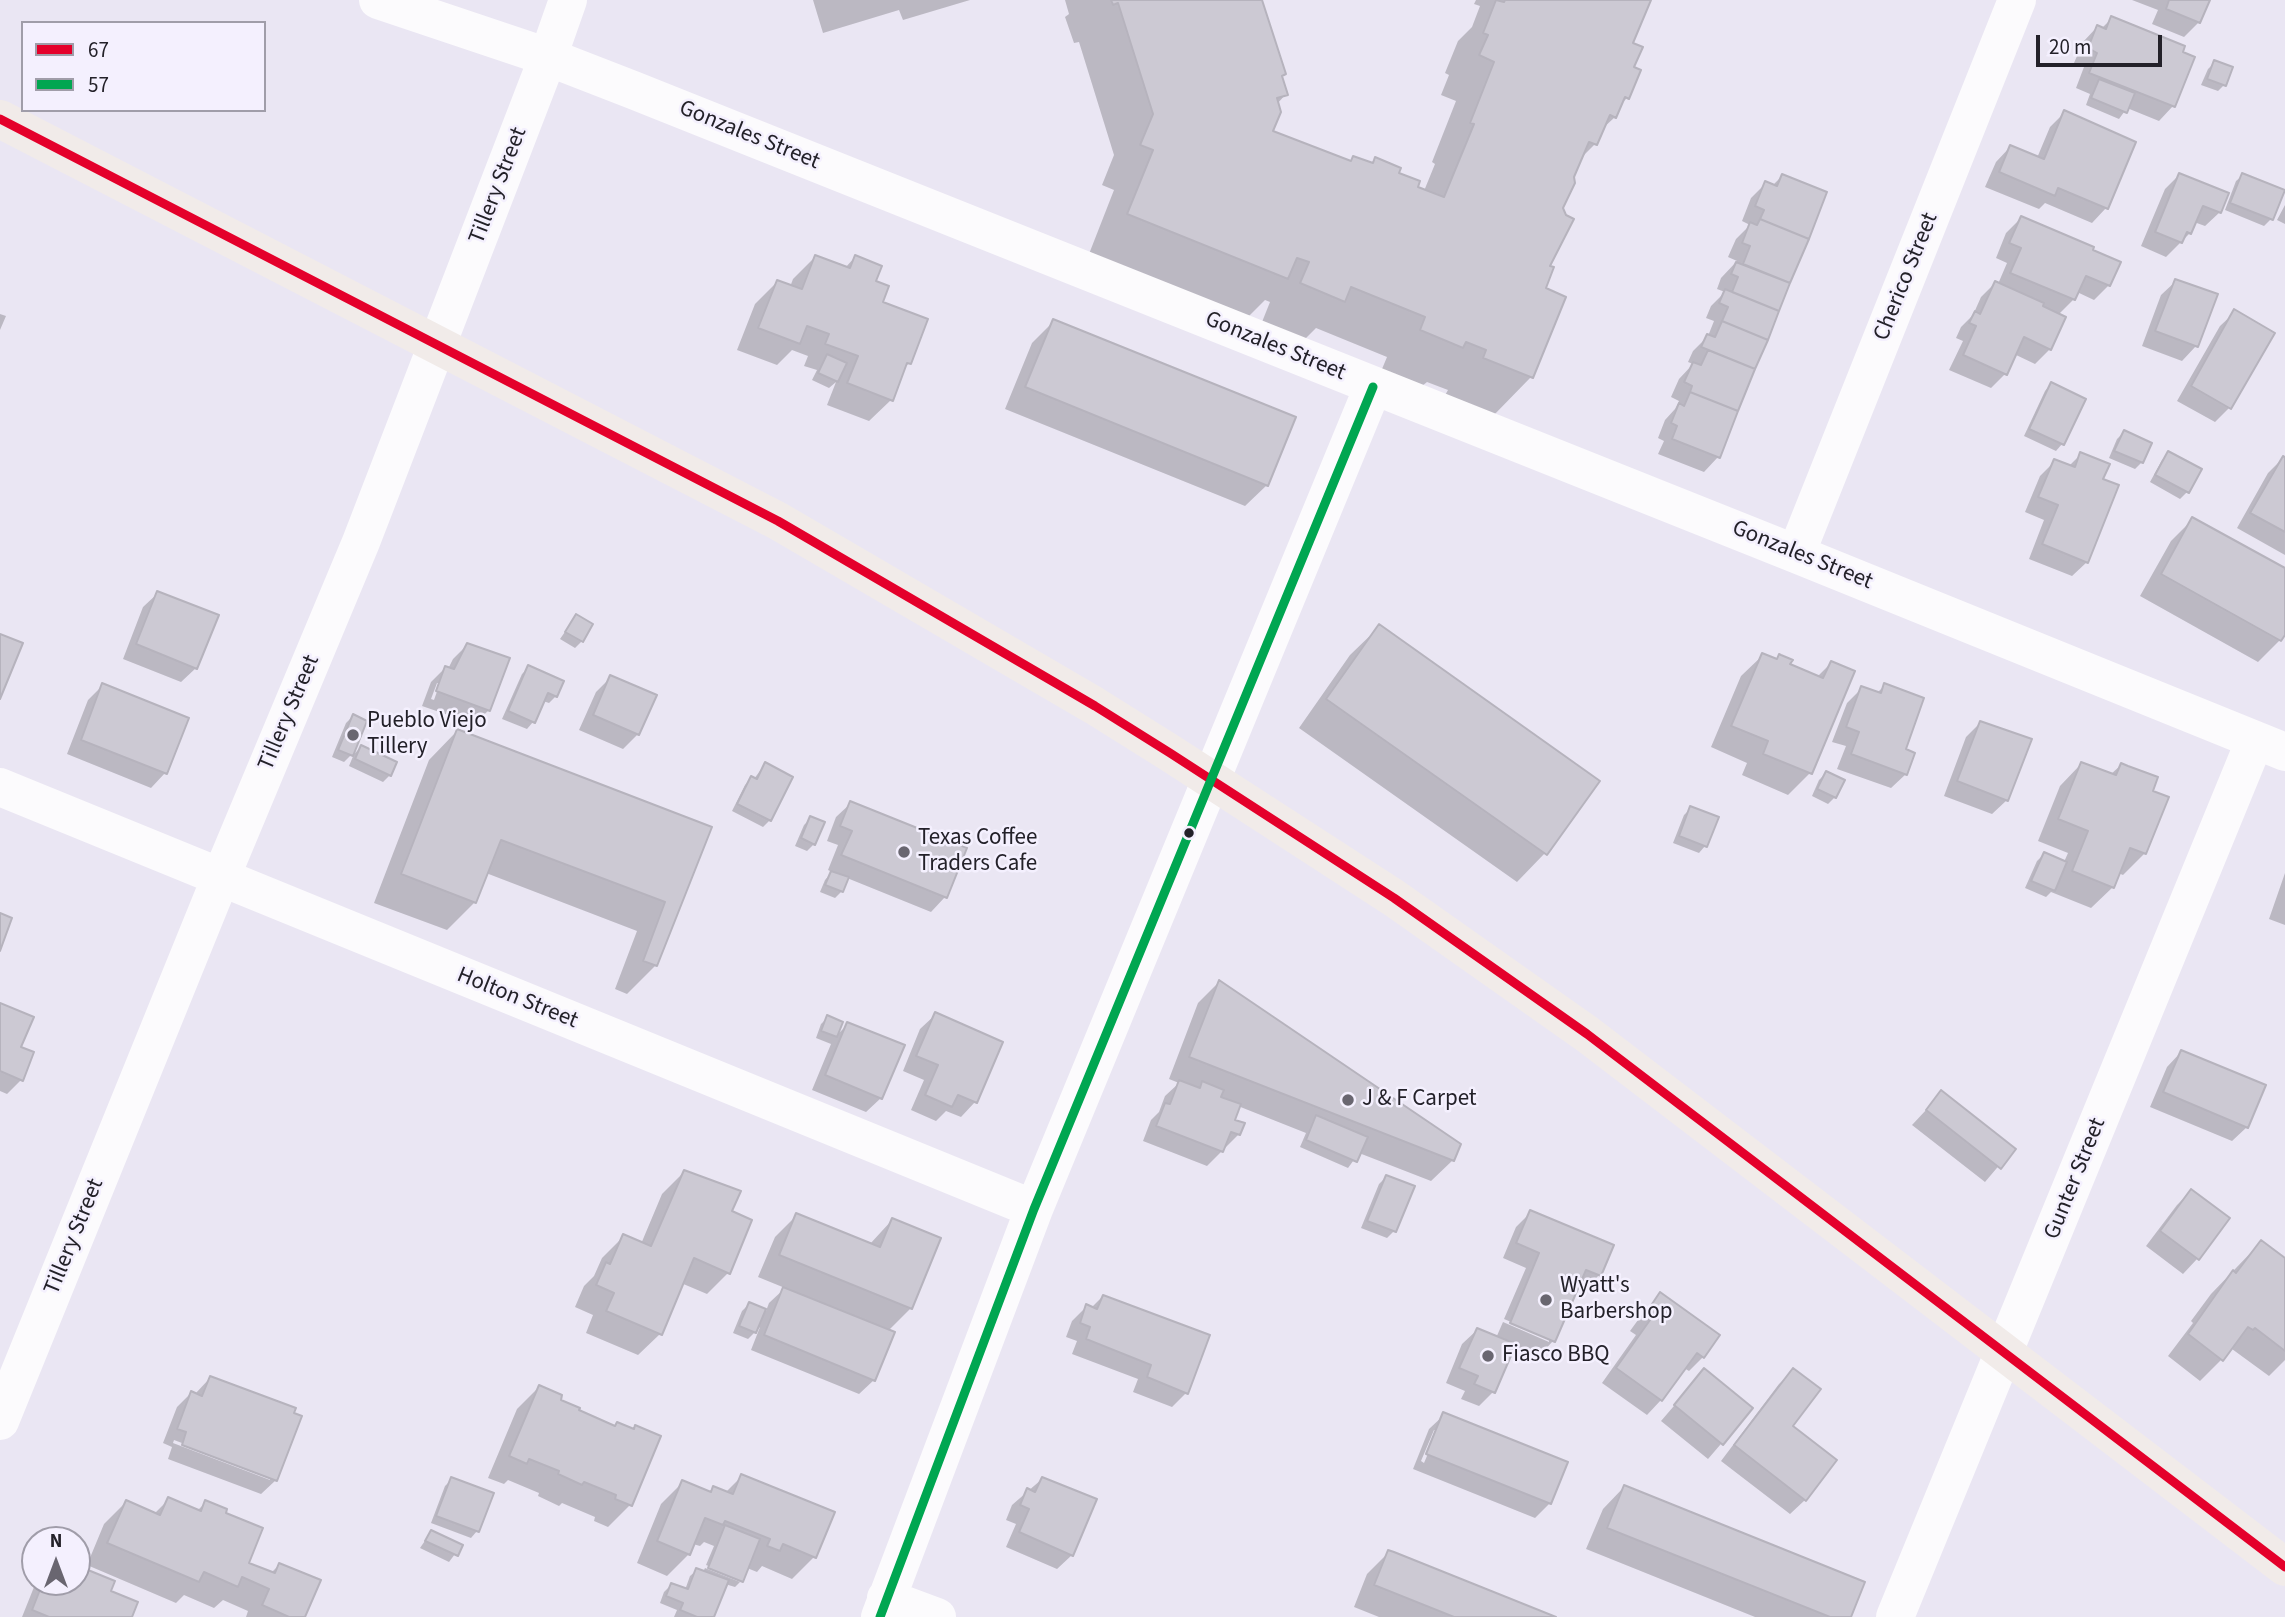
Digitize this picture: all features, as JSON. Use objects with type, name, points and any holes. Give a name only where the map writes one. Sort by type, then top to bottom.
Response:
[{"type":"main road","points":[[0,119],[778,521],[1095,706],[1394,898],[1587,1034],[2285,1567]]},
{"type":"street","name":"Gonzales Street","points":[[378,0],[548,58],[1028,247],[2270,746]]},
{"type":"street","name":"Tillery Street","points":[[0,1421],[221,877],[361,542],[568,0]]},
{"type":"street","name":"Cherico Street","points":[[1796,554],[2017,0]]},
{"type":"street","points":[[937,1617],[883,1607],[1034,1209],[1147,941],[1210,779],[1373,387]]},
{"type":"street","name":"Gunter Street","points":[[1895,1617],[2005,1352],[2270,746]]},
{"type":"street","name":"Holton Street","points":[[0,787],[1034,1209]]},
{"type":"building","points":[[1111,0],[1262,0],[1286,74],[1282,76],[1288,95],[1277,98],[1281,112],[1273,131],[1351,161],[1353,156],[1373,163],[1375,157],[1401,168],[1399,173],[1420,181],[1418,187],[1444,197],[1474,124],[1470,123],[1494,62],[1479,55],[1488,35],[1483,33],[1496,0],[1651,0],[1633,43],[1643,47],[1634,67],[1641,70],[1629,99],[1625,97],[1616,118],[1610,115],[1597,145],[1589,142],[1563,208],[1566,215],[1574,219],[1550,266],[1554,267],[1546,288],[1566,297],[1533,378],[1483,358],[1486,350],[1466,342],[1463,348],[1420,330],[1425,317],[1351,287],[1345,302],[1300,283],[1309,262],[1297,258],[1288,279],[1127,214],[1153,150],[1140,145],[1153,114],[1118,3],[1113,5]]},
{"type":"building","points":[[2169,0],[2210,0],[2200,23],[2166,9]]},
{"type":"building","points":[[2111,16],[2185,46],[2183,52],[2195,57],[2175,107],[2089,73],[2097,53],[2088,48],[2097,25],[2106,29]]},
{"type":"building","points":[[2214,60],[2233,67],[2226,86],[2207,79]]},
{"type":"building","points":[[2099,79],[2135,93],[2127,113],[2091,98]]},
{"type":"building","points":[[2064,110],[2136,142],[2108,209],[2058,188],[2055,196],[1999,172],[2010,145],[2044,159]]},
{"type":"building","points":[[2179,173],[2229,193],[2221,213],[2203,206],[2191,234],[2187,232],[2182,243],[2155,232]]},
{"type":"building","points":[[2242,173],[2285,190],[2273,220],[2230,203]]},
{"type":"building","points":[[1782,174],[1827,192],[1809,239],[1760,219],[1764,210],[1755,206],[1765,181],[1777,186]]},
{"type":"building","points":[[2021,216],[2094,247],[2093,250],[2121,262],[2110,286],[2086,276],[2075,300],[2010,273],[2021,248],[2009,243]]},
{"type":"building","points":[[1760,219],[1809,239],[1790,283],[1743,264],[1750,246],[1742,243],[1750,222],[1757,225]]},
{"type":"building","points":[[815,255],[850,268],[855,255],[882,266],[876,281],[889,286],[883,302],[928,319],[893,401],[847,383],[858,356],[825,344],[829,334],[807,326],[800,344],[758,328],[777,280],[802,289]]},
{"type":"building","points":[[1736,262],[1790,283],[1779,311],[1732,292],[1738,277],[1731,274]]},
{"type":"building","points":[[2175,279],[2218,294],[2198,347],[2155,331]]},
{"type":"building","points":[[1995,281],[2044,303],[2043,306],[2066,317],[2051,350],[2024,337],[2007,375],[1963,355],[1976,326],[1969,323],[1975,311],[1980,314]]},
{"type":"building","points":[[1725,289],[1779,311],[1768,340],[1722,321],[1728,307],[1719,303]]},
{"type":"building","points":[[2234,309],[2275,333],[2231,409],[2191,386]]},
{"type":"building","points":[[1053,319],[1296,417],[1268,486],[1025,387]]},
{"type":"building","points":[[1722,321],[1768,340],[1755,369],[1701,347],[1707,334],[1715,337]]},
{"type":"building","points":[[1708,350],[1755,369],[1738,411],[1690,392],[1692,386],[1684,382],[1693,362],[1701,365]]},
{"type":"building","points":[[827,354],[847,363],[838,382],[818,373]]},
{"type":"building","points":[[2051,382],[2086,399],[2064,445],[2029,429]]},
{"type":"building","points":[[1690,392],[1738,411],[1720,458],[1672,439],[1677,426],[1671,423],[1679,403],[1684,406]]},
{"type":"building","points":[[2124,430],[2152,443],[2143,463],[2114,451]]},
{"type":"building","points":[[2168,451],[2202,469],[2189,493],[2155,475]]},
{"type":"building","points":[[2080,452],[2110,464],[2103,479],[2119,485],[2088,563],[2042,544],[2058,505],[2038,497],[2054,459],[2075,467]]},
{"type":"building","points":[[2283,456],[2285,457],[2285,532],[2250,513]]},
{"type":"building","points":[[2192,517],[2285,568],[2285,635],[2281,641],[2161,574]]},
{"type":"building","points":[[157,591],[219,615],[197,669],[136,644]]},
{"type":"building","points":[[576,614],[593,624],[583,642],[565,632]]},
{"type":"building","points":[[1379,624],[1600,781],[1547,855],[1326,699]]},
{"type":"building","points":[[0,634],[23,643],[0,699]]},
{"type":"building","points":[[467,643],[510,658],[490,711],[436,691],[445,666],[454,669]]},
{"type":"building","points":[[1762,653],[1777,659],[1779,654],[1793,660],[1790,664],[1823,678],[1831,661],[1855,671],[1812,774],[1763,754],[1768,741],[1731,726]]},
{"type":"building","points":[[528,665],[564,681],[557,697],[548,693],[535,723],[508,711]]},
{"type":"building","points":[[610,675],[657,695],[639,735],[593,715]]},
{"type":"building","points":[[102,683],[189,718],[167,774],[81,740]]},
{"type":"building","points":[[1884,683],[1924,698],[1906,749],[1915,753],[1907,775],[1851,754],[1859,732],[1846,727],[1861,686],[1881,693]]},
{"type":"building","name":"Pueblo Viejo Tillery","points":[[353,714],[367,721],[353,756],[338,750]]},
{"type":"building","points":[[1980,721],[2032,739],[2008,801],[1957,781]]},
{"type":"building","points":[[457,729],[712,827],[657,966],[643,961],[665,902],[501,840],[476,903],[401,874]]},
{"type":"building","points":[[361,745],[397,762],[391,776],[355,759]]},
{"type":"building","points":[[765,762],[793,777],[771,821],[737,804],[751,776],[757,779]]},
{"type":"building","points":[[2081,762],[2116,775],[2121,763],[2158,777],[2153,791],[2169,797],[2146,854],[2130,848],[2114,888],[2072,871],[2088,831],[2058,819]]},
{"type":"building","points":[[1826,771],[1845,780],[1836,798],[1817,789]]},
{"type":"building","name":"Texas Coffee Traders Cafe","points":[[850,801],[967,848],[947,898],[841,855],[852,831],[840,826]]},
{"type":"building","points":[[1690,806],[1719,817],[1707,847],[1679,836]]},
{"type":"building","points":[[810,816],[825,822],[815,845],[801,838]]},
{"type":"building","points":[[2044,852],[2067,862],[2055,891],[2031,881]]},
{"type":"building","points":[[831,871],[849,877],[843,892],[825,885]]},
{"type":"building","points":[[0,913],[12,918],[0,951]]},
{"type":"building","name":"J & F Carpet","points":[[1219,980],[1461,1144],[1454,1161],[1189,1057]]},
{"type":"building","points":[[0,1003],[34,1017],[21,1047],[34,1052],[23,1081],[0,1071]]},
{"type":"building","points":[[935,1012],[1003,1042],[977,1103],[958,1095],[952,1107],[925,1095],[938,1065],[916,1056]]},
{"type":"building","points":[[827,1015],[843,1022],[837,1037],[821,1031]]},
{"type":"building","points":[[847,1022],[905,1045],[882,1099],[825,1075]]},
{"type":"building","points":[[2181,1050],[2266,1085],[2248,1128],[2163,1092]]},
{"type":"building","points":[[1179,1080],[1200,1088],[1202,1081],[1224,1090],[1221,1097],[1241,1104],[1235,1120],[1245,1123],[1240,1135],[1231,1132],[1223,1152],[1156,1126],[1165,1103],[1170,1104]]},
{"type":"building","points":[[1941,1090],[2016,1149],[2001,1169],[1926,1110]]},
{"type":"building","points":[[1316,1115],[1368,1137],[1357,1162],[1306,1140]]},
{"type":"building","points":[[684,1170],[741,1191],[732,1211],[752,1220],[730,1274],[694,1258],[662,1335],[606,1311],[614,1293],[596,1285],[606,1262],[610,1264],[623,1234],[651,1246]]},
{"type":"building","points":[[1386,1175],[1415,1186],[1396,1232],[1367,1221]]},
{"type":"building","points":[[2191,1189],[2230,1218],[2199,1260],[2160,1231]]},
{"type":"building","name":"Wyatt's Barbershop","points":[[1530,1210],[1614,1245],[1601,1276],[1586,1270],[1555,1342],[1510,1323],[1539,1253],[1516,1243]]},
{"type":"building","points":[[796,1213],[880,1247],[892,1218],[941,1238],[912,1309],[779,1255]]},
{"type":"building","points":[[2261,1240],[2285,1258],[2285,1351],[2255,1328],[2253,1330],[2248,1327],[2223,1361],[2188,1334],[2233,1270],[2236,1273]]},
{"type":"building","points":[[783,1287],[895,1332],[875,1381],[764,1335]]},
{"type":"building","points":[[1660,1292],[1720,1335],[1704,1358],[1697,1353],[1662,1401],[1616,1368],[1650,1320],[1644,1316]]},
{"type":"building","points":[[1103,1295],[1210,1335],[1188,1394],[1147,1377],[1151,1365],[1086,1339],[1090,1327],[1080,1323],[1086,1304],[1097,1309]]},
{"type":"building","points":[[749,1302],[766,1309],[756,1333],[739,1326]]},
{"type":"building","name":"Fiasco BBQ","points":[[1477,1328],[1516,1344],[1495,1393],[1474,1384],[1478,1376],[1459,1368]]},
{"type":"building","points":[[1704,1368],[1753,1408],[1723,1445],[1674,1405]]},
{"type":"building","points":[[1793,1368],[1821,1389],[1793,1426],[1837,1460],[1806,1501],[1734,1445]]},
{"type":"building","points":[[210,1376],[296,1408],[294,1413],[302,1416],[277,1481],[182,1445],[186,1432],[177,1429],[191,1391],[202,1396]]},
{"type":"building","points":[[539,1385],[562,1395],[561,1400],[580,1408],[579,1410],[615,1426],[617,1422],[634,1429],[635,1425],[661,1436],[632,1506],[615,1499],[616,1495],[584,1482],[582,1485],[558,1474],[559,1471],[529,1459],[527,1464],[509,1456]]},
{"type":"building","points":[[1443,1412],[1568,1462],[1551,1504],[1426,1454]]},
{"type":"building","points":[[741,1474],[835,1512],[816,1558],[783,1544],[780,1551],[767,1546],[770,1539],[725,1521],[723,1525],[705,1518],[690,1555],[657,1541],[682,1480],[711,1492],[713,1486],[733,1494]]},
{"type":"building","points":[[451,1477],[494,1493],[479,1532],[436,1516]]},
{"type":"building","points":[[1042,1477],[1097,1499],[1073,1556],[1019,1532],[1029,1509],[1020,1505],[1027,1488],[1035,1492]]},
{"type":"building","points":[[1624,1485],[1865,1582],[1851,1617],[1830,1617],[1607,1528]]},
{"type":"building","points":[[168,1497],[201,1511],[205,1500],[227,1509],[226,1513],[263,1528],[249,1563],[275,1573],[279,1563],[321,1580],[305,1617],[289,1617],[262,1605],[269,1589],[242,1577],[238,1587],[204,1572],[199,1582],[107,1543],[126,1500],[160,1515]]},
{"type":"building","points":[[725,1525],[760,1539],[743,1582],[708,1568]]},
{"type":"building","points":[[431,1530],[463,1545],[458,1556],[425,1541]]},
{"type":"building","points":[[1388,1550],[1556,1617],[1454,1617],[1374,1585]]},
{"type":"building","points":[[696,1568],[729,1580],[714,1617],[697,1617],[680,1610],[683,1603],[666,1596],[671,1583],[688,1589]]},
{"type":"building","points":[[91,1571],[115,1581],[111,1591],[138,1602],[132,1617],[49,1617],[32,1610],[38,1596],[91,1596]]},
{"type":"transit line","name":"67","points":[[0,119],[778,521],[1095,706],[1170,753],[1394,898],[1587,1034],[2285,1567]]},
{"type":"transit line","name":"57","points":[[880,1617],[1034,1209],[1373,387]]},
{"type":"place","name":"Pueblo Viejo Tillery","points":[[353,735]]},
{"type":"place","name":"Texas Coffee Traders Cafe","points":[[904,852]]},
{"type":"place","name":"J & F Carpet","points":[[1348,1100]]},
{"type":"place","name":"Wyatt's Barbershop","points":[[1546,1300]]},
{"type":"place","name":"Fiasco BBQ","points":[[1488,1356]]}]
